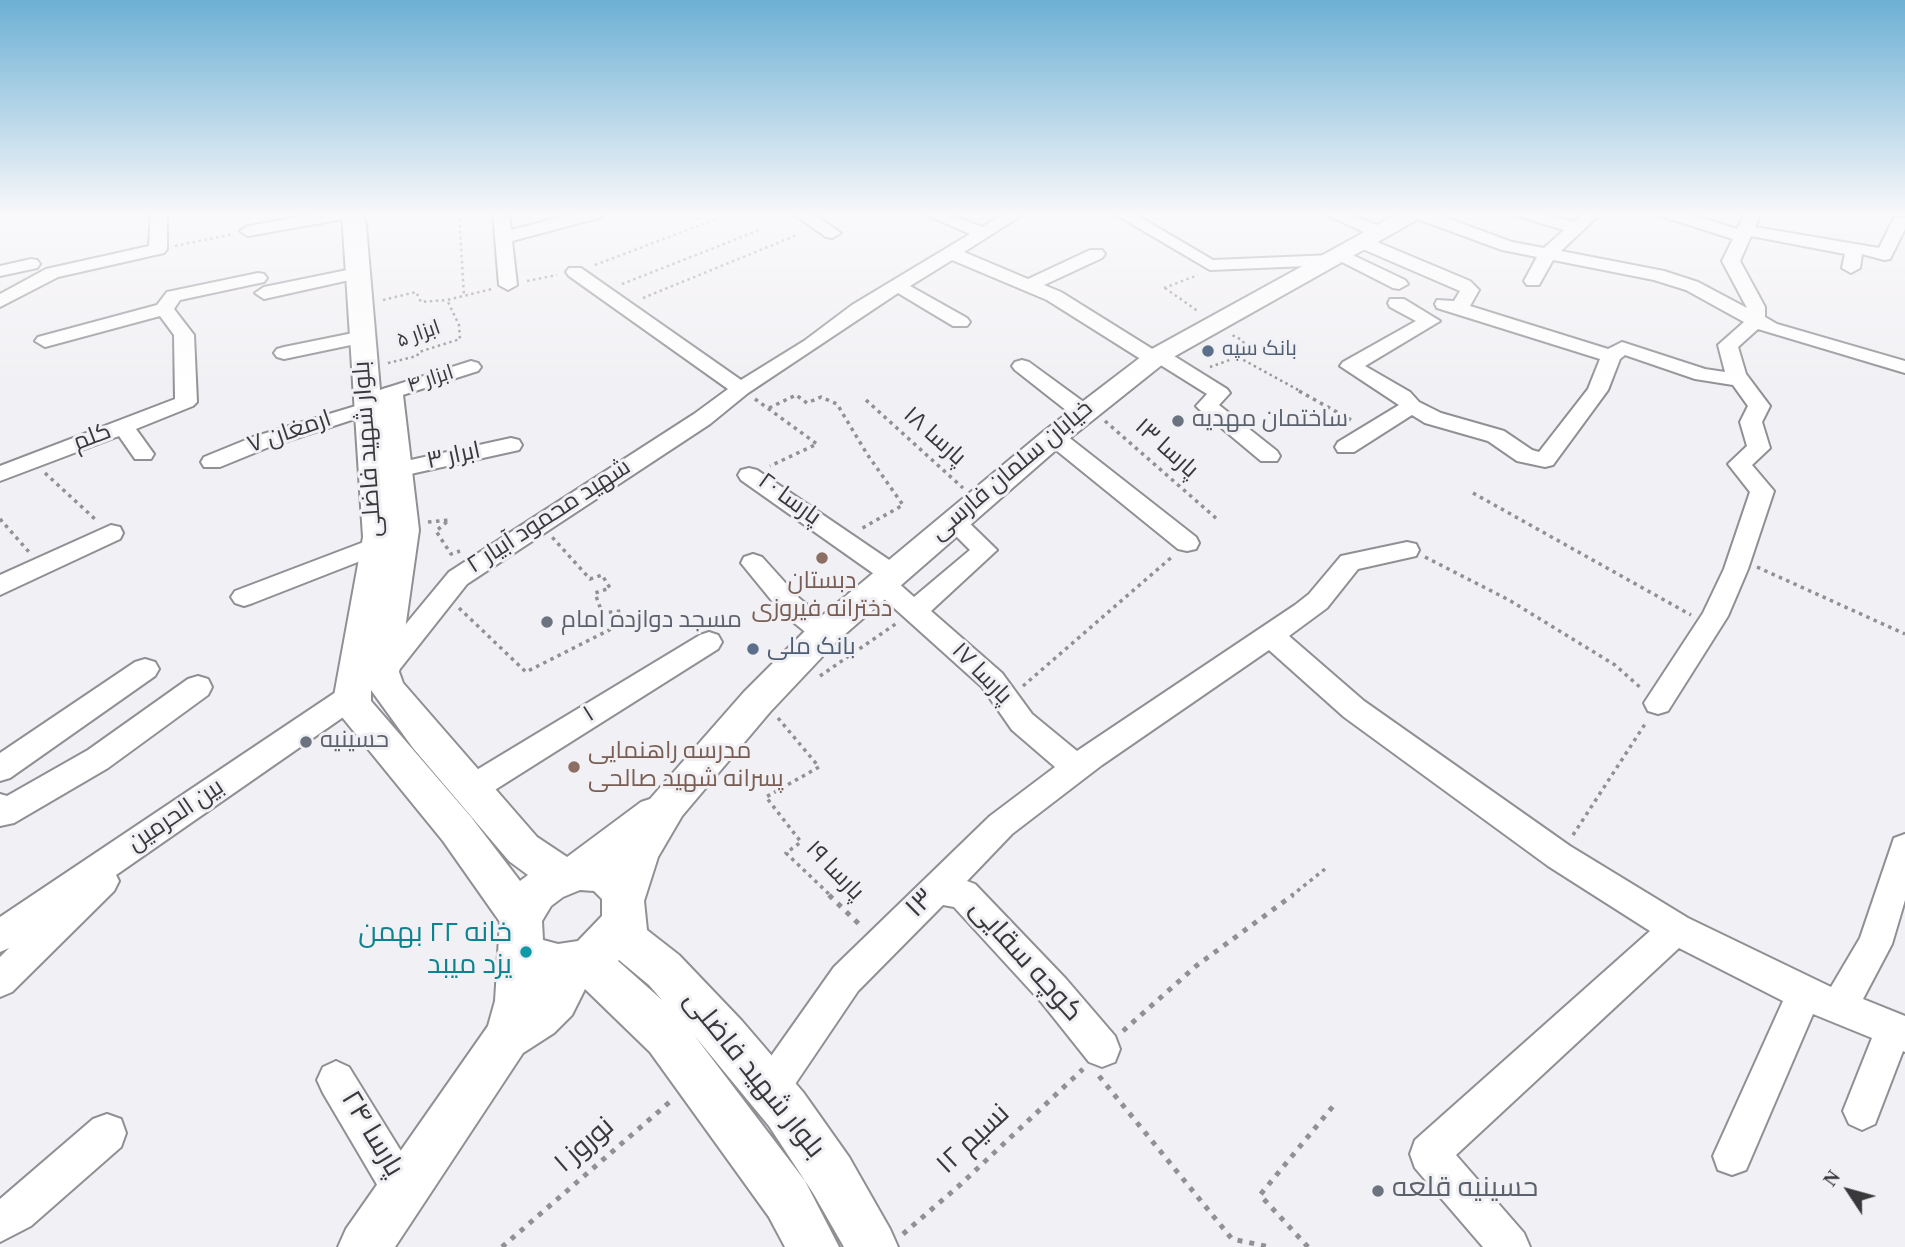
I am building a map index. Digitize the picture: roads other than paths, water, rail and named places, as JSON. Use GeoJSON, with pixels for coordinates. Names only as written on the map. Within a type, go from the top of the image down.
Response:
{"type":"FeatureCollection","features":[{"type":"Feature","properties":{"kind":"main road","name":"بلوار شهید فاضلی"},"geometry":{"type":"LineString","coordinates":[[380,271],[382,388],[390,538]]}},
{"type":"Feature","properties":{"kind":"main road","name":"خیابان سلمان فارسی"},"geometry":{"type":"LineString","coordinates":[[623,908],[640,852],[668,804],[757,702],[824,633],[977,501],[1156,357],[1312,271]]}},
{"type":"Feature","properties":{"kind":"main road","name":"بلوار شهید فاضلی"},"geometry":{"type":"LineString","coordinates":[[352,696],[384,575],[397,470],[382,388],[363,337],[357,273]]}},
{"type":"Feature","properties":{"kind":"main road","name":"بلوار شهید فاضلی"},"geometry":{"type":"LineString","coordinates":[[382,672],[384,575]]}},
{"type":"Feature","properties":{"kind":"main road"},"geometry":{"type":"LineString","coordinates":[[382,672],[390,692],[523,849],[570,874]]}},
{"type":"Feature","properties":{"kind":"main road"},"geometry":{"type":"LineString","coordinates":[[352,696],[355,708],[497,881],[521,930],[528,954],[541,962],[558,965],[580,961]]}},
{"type":"Feature","properties":{"kind":"main road","name":"خیابان سلمان فارسی"},"geometry":{"type":"LineString","coordinates":[[570,874],[668,804]]}},
{"type":"Feature","properties":{"kind":"main road"},"geometry":{"type":"LineString","coordinates":[[363,1247],[507,1037],[517,1001],[521,930],[536,894],[570,874],[594,873],[608,878],[618,888],[623,908],[609,941],[580,961],[556,1000],[538,1017],[507,1037]]}},
{"type":"Feature","properties":{"kind":"main road","name":"بلوار شهید فاضلی"},"geometry":{"type":"LineString","coordinates":[[623,908],[624,929],[632,944],[664,970],[770,1089],[831,1175],[885,1243]]}},
{"type":"Feature","properties":{"kind":"main road","name":"بلوار شهید فاضلی"},"geometry":{"type":"LineString","coordinates":[[580,961],[644,1013],[666,1037],[787,1199],[813,1247]]}},
{"type":"Feature","properties":{"kind":"street"},"geometry":{"type":"LineString","coordinates":[[0,301],[60,271]]}},
{"type":"Feature","properties":{"kind":"street"},"geometry":{"type":"LineString","coordinates":[[507,271],[508,285]]}},
{"type":"Feature","properties":{"kind":"street","name":"شهید محمود آبیار ۲"},"geometry":{"type":"LineString","coordinates":[[382,672],[458,578],[922,271]]}},
{"type":"Feature","properties":{"kind":"street"},"geometry":{"type":"LineString","coordinates":[[998,271],[1031,284],[1220,393],[1207,406],[1269,456]]}},
{"type":"Feature","properties":{"kind":"street"},"geometry":{"type":"LineString","coordinates":[[1031,284],[1059,271]]}},
{"type":"Feature","properties":{"kind":"street"},"geometry":{"type":"LineString","coordinates":[[1377,271],[1398,294],[1430,321],[1350,366],[1403,396],[1412,406],[1433,418],[1496,436],[1525,456],[1545,460],[1598,390],[1611,356],[1622,348],[1702,375],[1740,380]]}},
{"type":"Feature","properties":{"kind":"street"},"geometry":{"type":"LineString","coordinates":[[1423,271],[1464,285],[1470,290],[1451,307]]}},
{"type":"Feature","properties":{"kind":"street"},"geometry":{"type":"LineString","coordinates":[[1533,281],[1538,271]]}},
{"type":"Feature","properties":{"kind":"street"},"geometry":{"type":"LineString","coordinates":[[1642,271],[1692,286],[1762,324],[1905,367]]}},
{"type":"Feature","properties":{"kind":"street"},"geometry":{"type":"LineString","coordinates":[[1737,271],[1762,324]]}},
{"type":"Feature","properties":{"kind":"street"},"geometry":{"type":"LineString","coordinates":[[575,272],[741,389]]}},
{"type":"Feature","properties":{"kind":"street"},"geometry":{"type":"LineString","coordinates":[[45,341],[164,309],[174,296],[357,273]]}},
{"type":"Feature","properties":{"kind":"street"},"geometry":{"type":"LineString","coordinates":[[898,286],[960,322]]}},
{"type":"Feature","properties":{"kind":"street"},"geometry":{"type":"LineString","coordinates":[[1451,307],[1611,356]]}},
{"type":"Feature","properties":{"kind":"street","name":"کلم"},"geometry":{"type":"LineString","coordinates":[[0,474],[186,402],[182,353],[184,335],[164,309]]}},
{"type":"Feature","properties":{"kind":"street"},"geometry":{"type":"LineString","coordinates":[[1658,703],[1709,625],[1739,559],[1762,491],[1739,464],[1759,448],[1751,422],[1759,405],[1736,375],[1728,345],[1748,329],[1762,324]]}},
{"type":"Feature","properties":{"kind":"street"},"geometry":{"type":"LineString","coordinates":[[284,353],[363,337]]}},
{"type":"Feature","properties":{"kind":"street"},"geometry":{"type":"LineString","coordinates":[[1023,366],[1087,410]]}},
{"type":"Feature","properties":{"kind":"street","name":"ابزار ۴"},"geometry":{"type":"LineString","coordinates":[[382,388],[471,367]]}},
{"type":"Feature","properties":{"kind":"street","name":"ارمغان ۷"},"geometry":{"type":"LineString","coordinates":[[212,462],[382,388]]}},
{"type":"Feature","properties":{"kind":"street"},"geometry":{"type":"LineString","coordinates":[[1346,447],[1412,406]]}},
{"type":"Feature","properties":{"kind":"street"},"geometry":{"type":"LineString","coordinates":[[124,427],[143,454]]}},
{"type":"Feature","properties":{"kind":"street"},"geometry":{"type":"LineString","coordinates":[[1055,437],[1187,543]]}},
{"type":"Feature","properties":{"kind":"street","name":"ابرار ۳"},"geometry":{"type":"LineString","coordinates":[[397,470],[511,445]]}},
{"type":"Feature","properties":{"kind":"street","name":"پارسا ۲۰"},"geometry":{"type":"LineString","coordinates":[[749,475],[843,541],[887,579]]}},
{"type":"Feature","properties":{"kind":"street"},"geometry":{"type":"LineString","coordinates":[[913,612],[985,550],[953,521]]}},
{"type":"Feature","properties":{"kind":"street"},"geometry":{"type":"LineString","coordinates":[[0,586],[111,533]]}},
{"type":"Feature","properties":{"kind":"street"},"geometry":{"type":"LineString","coordinates":[[244,597],[390,538]]}},
{"type":"Feature","properties":{"kind":"street","name":"۱۳"},"geometry":{"type":"LineString","coordinates":[[770,1089],[846,979],[1001,825],[1089,758],[1271,636],[1318,601],[1350,562],[1407,550]]}},
{"type":"Feature","properties":{"kind":"street"},"geometry":{"type":"LineString","coordinates":[[753,563],[790,606],[824,633]]}},
{"type":"Feature","properties":{"kind":"street","name":"پارسا ۱۷"},"geometry":{"type":"LineString","coordinates":[[887,579],[913,612],[992,680],[1023,722],[1089,758]]}},
{"type":"Feature","properties":{"kind":"street"},"geometry":{"type":"LineString","coordinates":[[1271,636],[1354,709],[1559,856],[1676,929],[1804,993],[1899,1031],[1862,1111]]}},
{"type":"Feature","properties":{"kind":"street","name":"۱"},"geometry":{"type":"LineString","coordinates":[[471,789],[709,642]]}},
{"type":"Feature","properties":{"kind":"street"},"geometry":{"type":"LineString","coordinates":[[0,769],[145,669]]}},
{"type":"Feature","properties":{"kind":"street"},"geometry":{"type":"LineString","coordinates":[[1,812],[98,759],[198,687]]}},
{"type":"Feature","properties":{"kind":"street","name":"بین الحرمین"},"geometry":{"type":"LineString","coordinates":[[2,931],[140,842],[352,696]]}},
{"type":"Feature","properties":{"kind":"street"},"geometry":{"type":"LineString","coordinates":[[0,980],[140,842]]}},
{"type":"Feature","properties":{"kind":"street"},"geometry":{"type":"LineString","coordinates":[[1839,1007],[1875,944],[1905,848]]}},
{"type":"Feature","properties":{"kind":"street","name":"کوچه سقایی"},"geometry":{"type":"LineString","coordinates":[[938,889],[963,894],[1054,991],[1095,1056]]}},
{"type":"Feature","properties":{"kind":"street"},"geometry":{"type":"LineString","coordinates":[[1510,1247],[1429,1154],[1676,929]]}},
{"type":"Feature","properties":{"kind":"street"},"geometry":{"type":"LineString","coordinates":[[1732,1156],[1804,993]]}},
{"type":"Feature","properties":{"kind":"street","name":"پارسا ۲۴"},"geometry":{"type":"LineString","coordinates":[[336,1080],[403,1191]]}},
{"type":"Feature","properties":{"kind":"street"},"geometry":{"type":"LineString","coordinates":[[0,1222],[17,1212],[107,1133]]}},
{"type":"Feature","properties":{"kind":"place","name":"بانک سپه"},"geometry":{"type":"Point","coordinates":[1208,351]}},
{"type":"Feature","properties":{"kind":"place","name":"ساختمان مهدیه"},"geometry":{"type":"Point","coordinates":[1178,421]}},
{"type":"Feature","properties":{"kind":"place","name":"دبستان دخترانه فیروزی"},"geometry":{"type":"Point","coordinates":[822,558]}},
{"type":"Feature","properties":{"kind":"place","name":"مسجد دوازده امام"},"geometry":{"type":"Point","coordinates":[547,622]}},
{"type":"Feature","properties":{"kind":"place","name":"بانک ملی"},"geometry":{"type":"Point","coordinates":[753,649]}},
{"type":"Feature","properties":{"kind":"place","name":"حسینیه"},"geometry":{"type":"Point","coordinates":[306,742]}},
{"type":"Feature","properties":{"kind":"place","name":"مدرسه راهنمایی پسرانه شهید صالحی"},"geometry":{"type":"Point","coordinates":[574,767]}},
{"type":"Feature","properties":{"kind":"place","name":"خانه ۲۲ بهمن یزد میبد"},"geometry":{"type":"Point","coordinates":[526,952]}},
{"type":"Feature","properties":{"kind":"place","name":"حسینیه قلعه"},"geometry":{"type":"Point","coordinates":[1378,1191]}}]}
